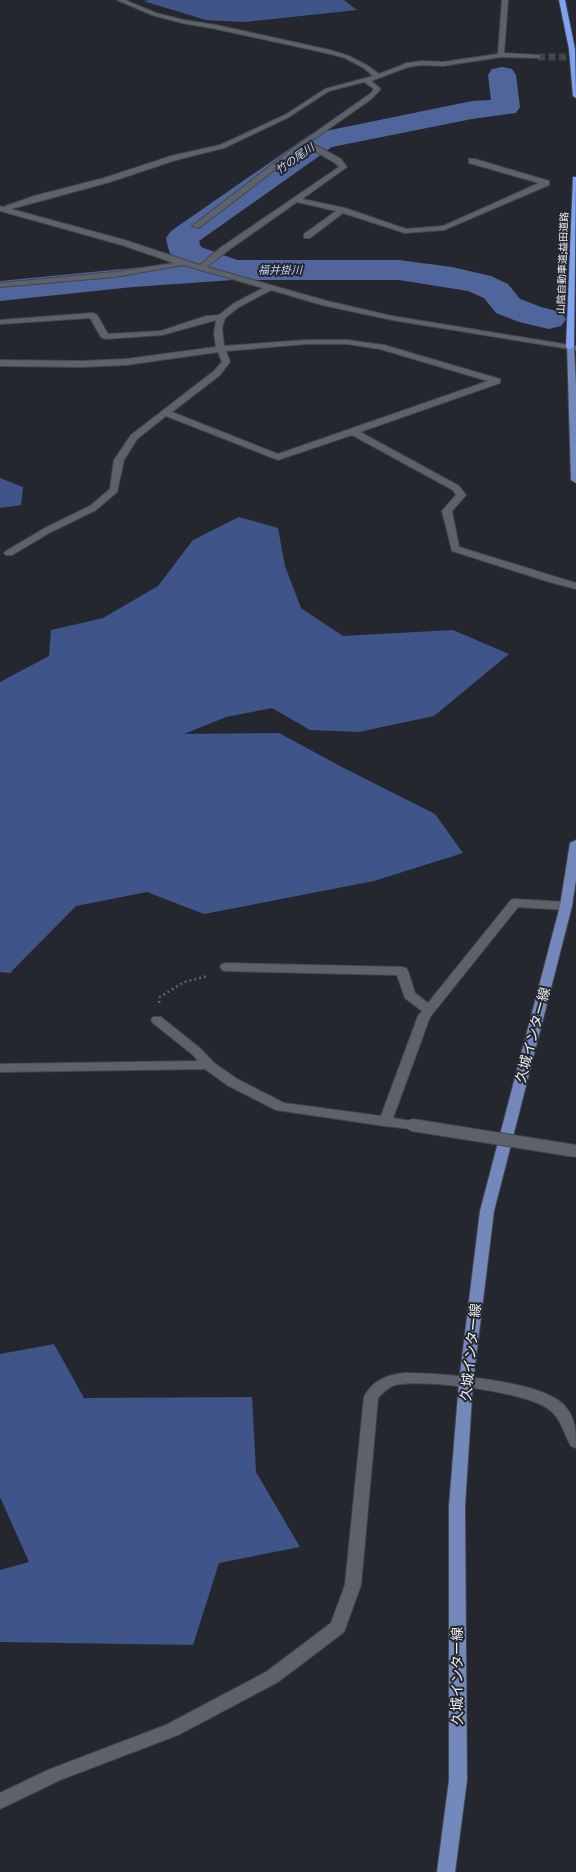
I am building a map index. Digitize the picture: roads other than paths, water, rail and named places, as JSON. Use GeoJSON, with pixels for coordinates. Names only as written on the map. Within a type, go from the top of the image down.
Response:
{"type":"FeatureCollection","features":[{"type":"Feature","properties":{"kind":"highway"},"geometry":{"type":"LineString","coordinates":[[562,0],[572,49],[576,96]]}},
{"type":"Feature","properties":{"kind":"highway","name":"山陰自動車道;益田道路"},"geometry":{"type":"LineString","coordinates":[[573,347],[576,179]]}},
{"type":"Feature","properties":{"kind":"main road"},"geometry":{"type":"LineString","coordinates":[[573,347],[576,480]]}},
{"type":"Feature","properties":{"kind":"main road","name":"久城インター線"},"geometry":{"type":"LineString","coordinates":[[446,1872],[458,1780],[457,1506],[466,1382],[487,1211],[566,906],[576,843]]}},
{"type":"Feature","properties":{"kind":"street"},"geometry":{"type":"LineString","coordinates":[[120,0],[154,14],[184,22],[222,28],[328,51],[347,57],[366,67],[378,78]]}},
{"type":"Feature","properties":{"kind":"street"},"geometry":{"type":"LineString","coordinates":[[501,55],[506,0]]}},
{"type":"Feature","properties":{"kind":"street"},"geometry":{"type":"LineString","coordinates":[[2,209],[37,198],[107,180],[174,158],[222,147],[287,116],[327,90],[346,84],[378,78],[407,65],[422,63],[443,64],[501,55],[538,57]]}},
{"type":"Feature","properties":{"kind":"street"},"geometry":{"type":"LineString","coordinates":[[196,226],[258,177],[372,95],[378,89],[367,81]]}},
{"type":"Feature","properties":{"kind":"street"},"geometry":{"type":"LineString","coordinates":[[202,268],[223,250],[343,167],[338,161],[306,143]]}},
{"type":"Feature","properties":{"kind":"street"},"geometry":{"type":"LineString","coordinates":[[296,200],[342,210],[405,231],[444,228],[546,183],[472,161]]}},
{"type":"Feature","properties":{"kind":"street"},"geometry":{"type":"LineString","coordinates":[[2,209],[125,243],[183,263],[325,303],[392,318],[573,347]]}},
{"type":"Feature","properties":{"kind":"street"},"geometry":{"type":"LineString","coordinates":[[308,236],[342,210]]}},
{"type":"Feature","properties":{"kind":"street"},"geometry":{"type":"LineString","coordinates":[[0,285],[155,269],[183,263]]}},
{"type":"Feature","properties":{"kind":"street"},"geometry":{"type":"LineString","coordinates":[[0,322],[93,315],[105,337],[162,333],[209,318],[221,317],[236,306],[269,288]]}},
{"type":"Feature","properties":{"kind":"street"},"geometry":{"type":"LineString","coordinates":[[9,553],[48,530],[93,508],[114,490],[119,460],[134,437],[217,373],[226,362],[220,348],[217,330],[221,317]]}},
{"type":"Feature","properties":{"kind":"street"},"geometry":{"type":"LineString","coordinates":[[0,363],[81,364],[126,362],[185,355],[220,348],[306,342],[347,342],[381,347],[497,381],[278,457],[166,413]]}},
{"type":"Feature","properties":{"kind":"street"},"geometry":{"type":"LineString","coordinates":[[353,432],[456,488],[461,495],[447,511],[455,549],[549,579],[576,586]]}},
{"type":"Feature","properties":{"kind":"street"},"geometry":{"type":"LineString","coordinates":[[385,1122],[424,1016],[515,903],[566,906]]}},
{"type":"Feature","properties":{"kind":"street"},"geometry":{"type":"LineString","coordinates":[[226,967],[402,971],[409,995],[429,1010]]}},
{"type":"Feature","properties":{"kind":"street"},"geometry":{"type":"LineString","coordinates":[[157,1020],[197,1052],[208,1065],[232,1082],[281,1107],[412,1125],[576,1151]]}},
{"type":"Feature","properties":{"kind":"street"},"geometry":{"type":"LineString","coordinates":[[0,1068],[208,1065]]}},
{"type":"Feature","properties":{"kind":"street"},"geometry":{"type":"LineString","coordinates":[[0,1801],[54,1775],[172,1730],[272,1677],[338,1627],[353,1585],[371,1396],[379,1386],[393,1379],[431,1379],[466,1382],[534,1395],[549,1401],[566,1416],[576,1442]]}},
{"type":"Feature","properties":{"kind":"waterway","name":"竹の尾川"},"geometry":{"type":"LineString","coordinates":[[233,270],[186,253],[182,238],[322,140],[472,110],[506,107],[502,75]]}},
{"type":"Feature","properties":{"kind":"waterway","name":"福井掛川"},"geometry":{"type":"LineString","coordinates":[[0,291],[133,277],[233,270]]}},
{"type":"Feature","properties":{"kind":"waterway","name":"福井掛川"},"geometry":{"type":"LineString","coordinates":[[233,270],[399,270],[452,277],[479,283],[496,291],[508,306],[531,315],[549,319]]}},
{"type":"Feature","properties":{"kind":"tunnel"},"geometry":{"type":"LineString","coordinates":[[538,57],[576,57]]}}]}
